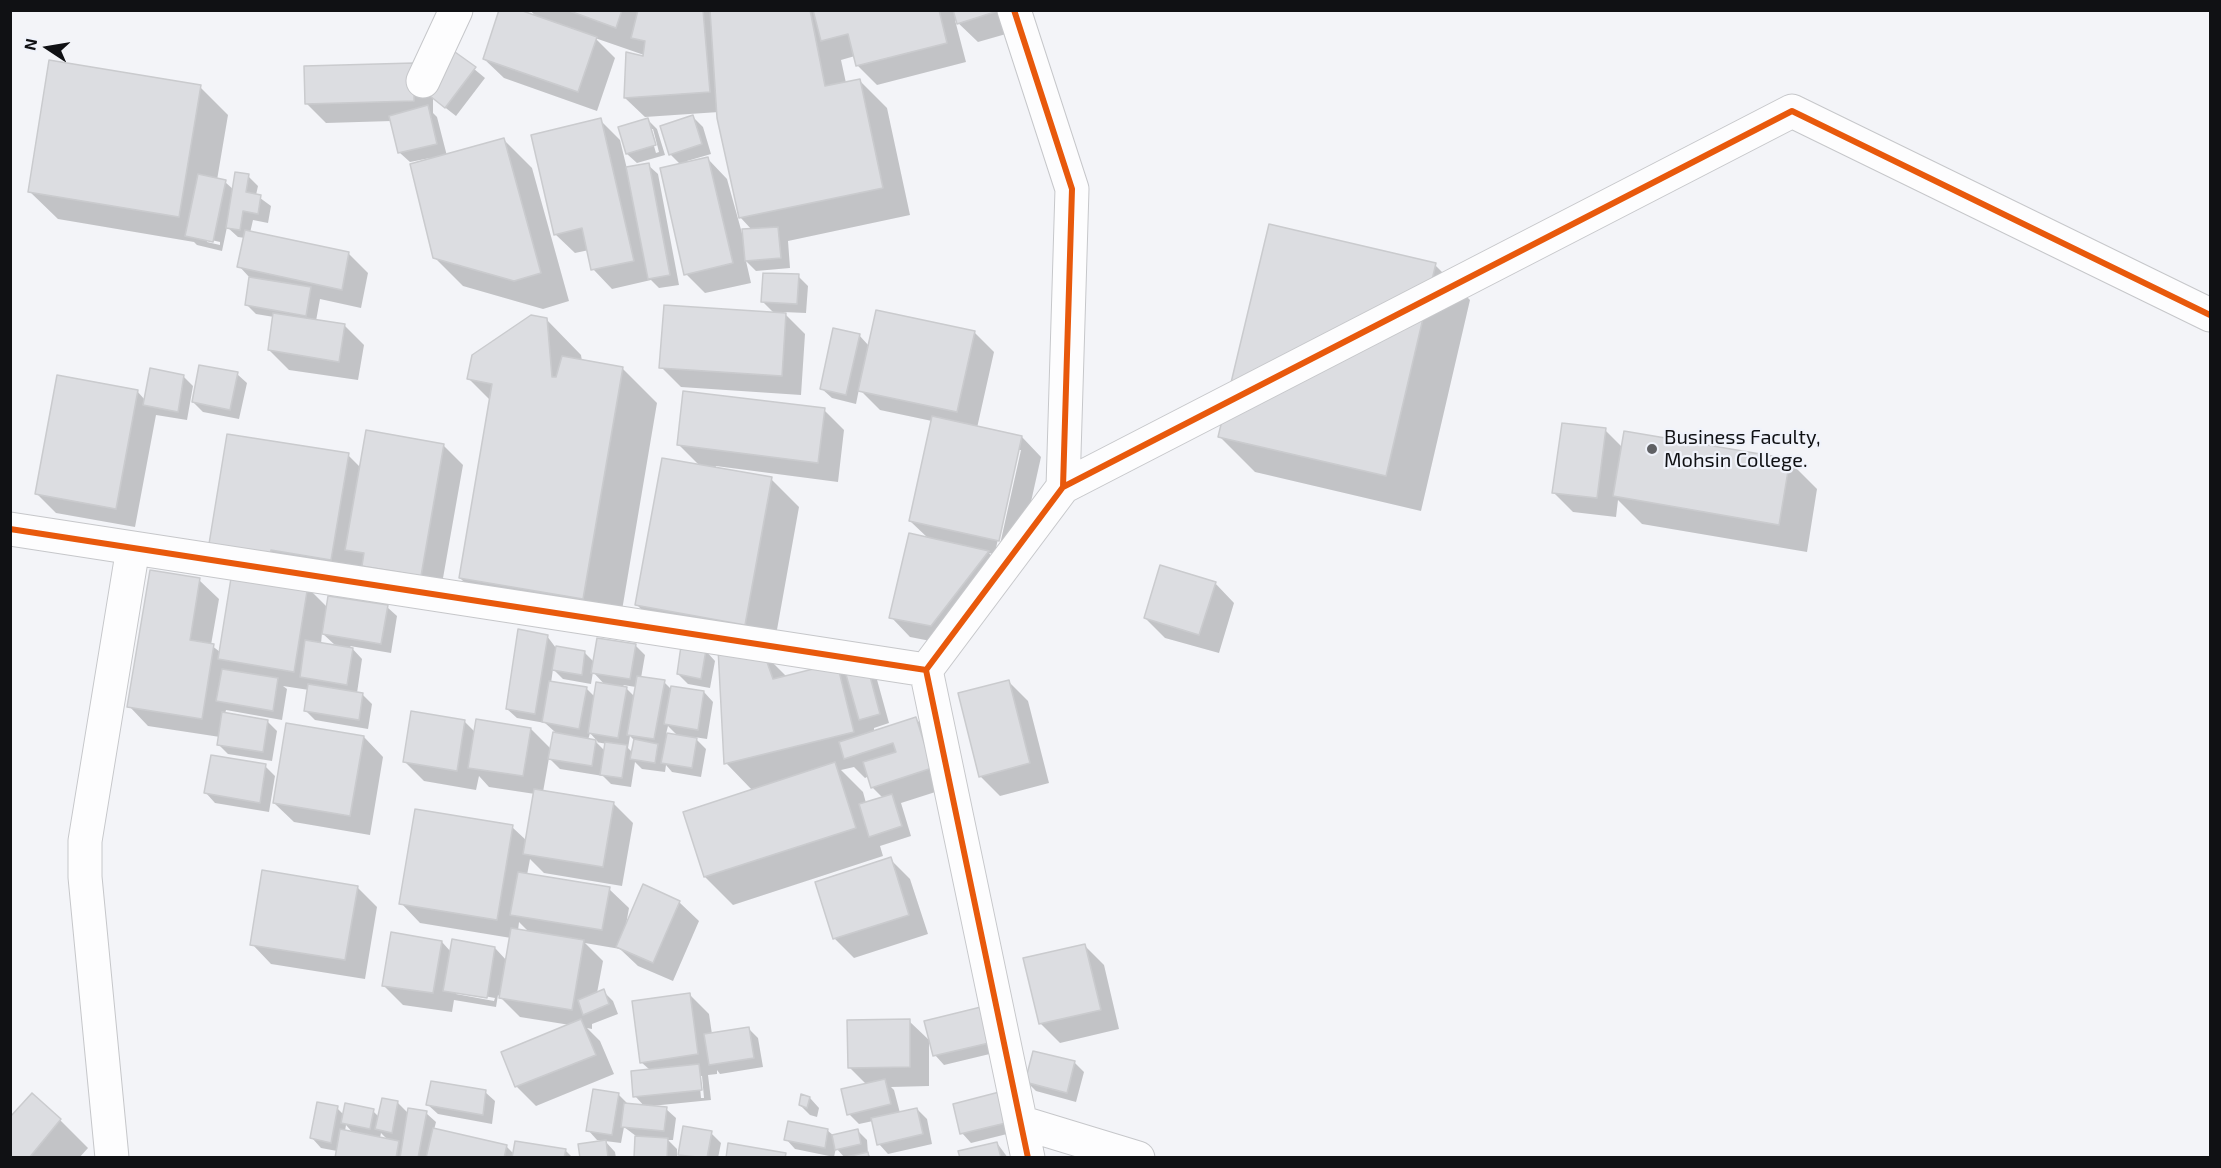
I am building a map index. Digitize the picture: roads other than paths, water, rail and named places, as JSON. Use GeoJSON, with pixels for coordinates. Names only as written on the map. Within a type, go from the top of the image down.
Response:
{"type":"FeatureCollection","features":[{"type":"Feature","properties":{"kind":"street"},"geometry":{"type":"LineString","coordinates":[[423,81],[456,10]]}},
{"type":"Feature","properties":{"kind":"street"},"geometry":{"type":"LineString","coordinates":[[1014,10],[1071,189],[1063,487]]}},
{"type":"Feature","properties":{"kind":"street"},"geometry":{"type":"LineString","coordinates":[[1028,1158],[1023,1122],[926,670],[1063,487],[1792,111],[2211,315]]}},
{"type":"Feature","properties":{"kind":"street"},"geometry":{"type":"LineString","coordinates":[[10,529],[926,670]]}},
{"type":"Feature","properties":{"kind":"street"},"geometry":{"type":"LineString","coordinates":[[112,1158],[85,877],[85,841],[133,548]]}},
{"type":"Feature","properties":{"kind":"street"},"geometry":{"type":"LineString","coordinates":[[1023,1122],[1138,1158]]}},
{"type":"Feature","properties":{"kind":"place","name":"Business Faculty, Mohsin College."},"geometry":{"type":"Point","coordinates":[1652,449]}}]}
